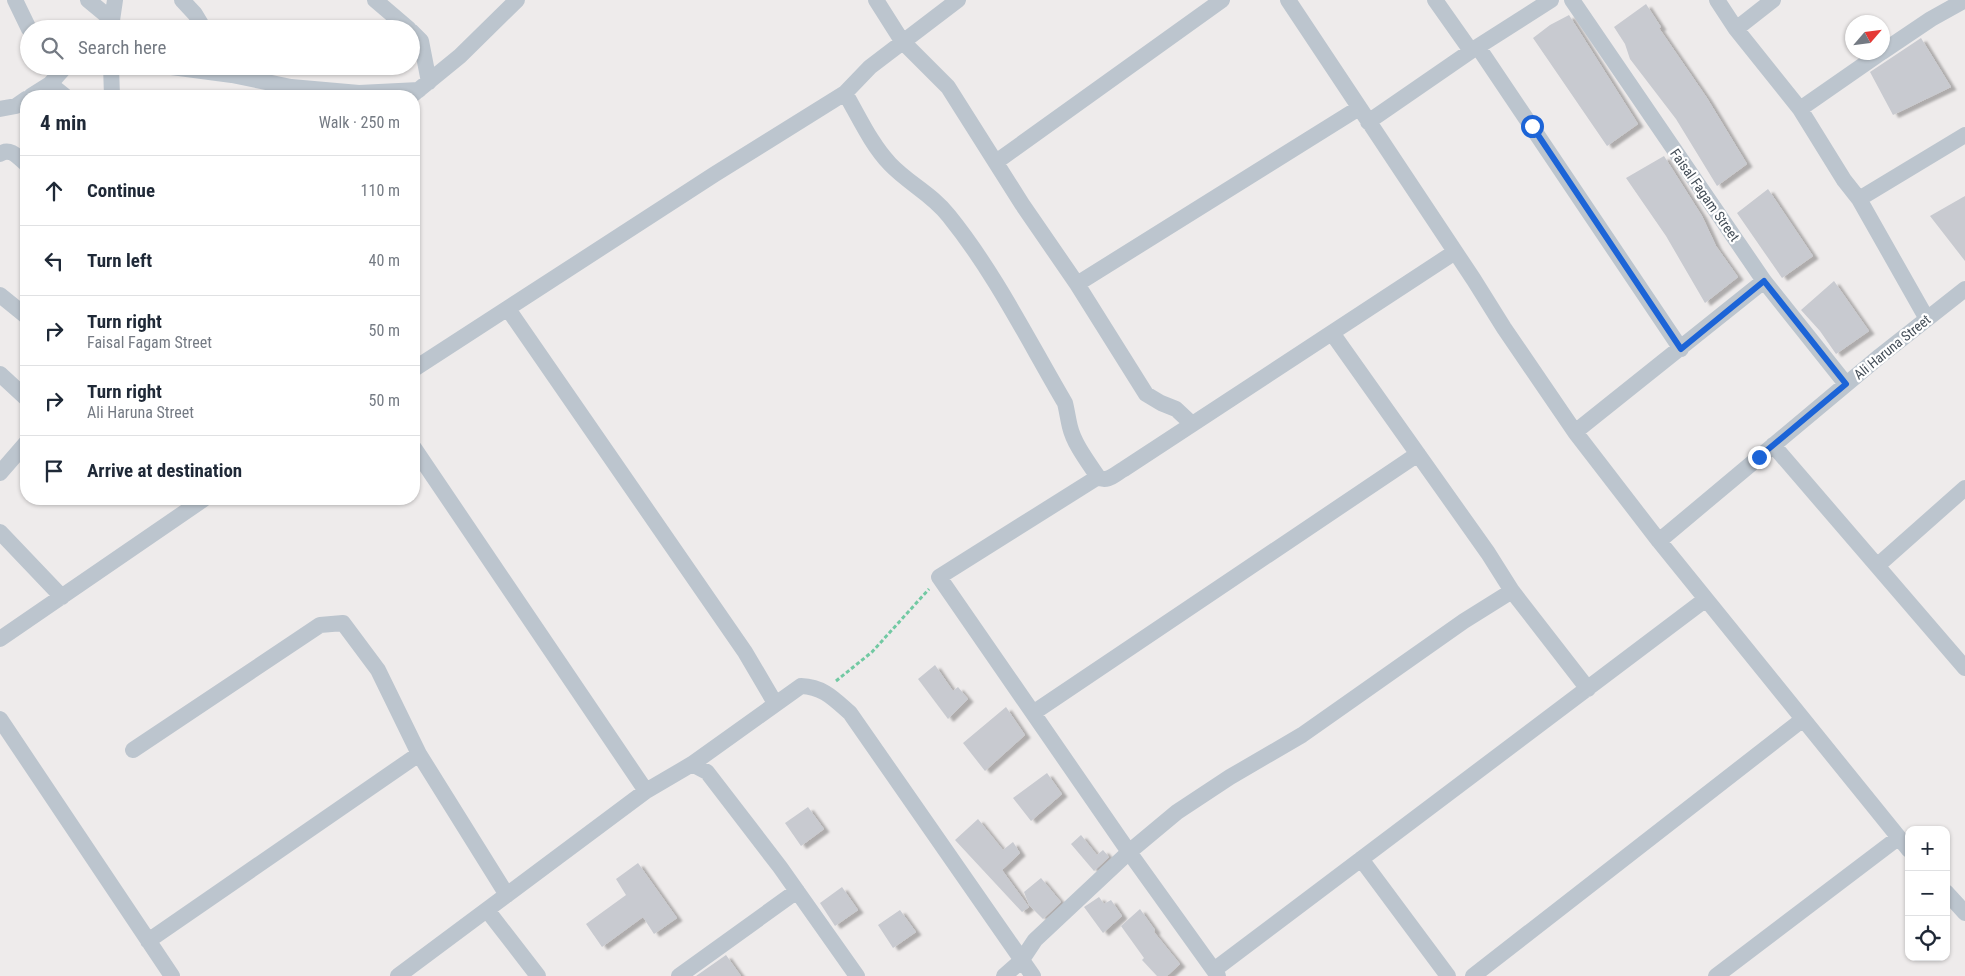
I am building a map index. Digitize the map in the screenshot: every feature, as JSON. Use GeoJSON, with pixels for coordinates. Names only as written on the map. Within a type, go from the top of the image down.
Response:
{"type":"FeatureCollection","features":[{"type":"Feature","properties":{"kind":"street"},"geometry":{"type":"LineString","coordinates":[[15,0],[25,20]]}},
{"type":"Feature","properties":{"kind":"street"},"geometry":{"type":"LineString","coordinates":[[88,0],[107,20]]}},
{"type":"Feature","properties":{"kind":"street"},"geometry":{"type":"LineString","coordinates":[[112,20],[115,0]]}},
{"type":"Feature","properties":{"kind":"street"},"geometry":{"type":"LineString","coordinates":[[182,0],[199,20]]}},
{"type":"Feature","properties":{"kind":"street"},"geometry":{"type":"LineString","coordinates":[[375,0],[398,20]]}},
{"type":"Feature","properties":{"kind":"street"},"geometry":{"type":"LineString","coordinates":[[404,90],[419,89],[460,56],[516,0]]}},
{"type":"Feature","properties":{"kind":"street"},"geometry":{"type":"LineString","coordinates":[[876,0],[902,41],[948,87],[1077,284],[1146,394],[1176,409],[1192,424]]}},
{"type":"Feature","properties":{"kind":"street"},"geometry":{"type":"LineString","coordinates":[[420,365],[715,174],[845,93],[870,67],[958,0]]}},
{"type":"Feature","properties":{"kind":"street"},"geometry":{"type":"LineString","coordinates":[[996,162],[1222,0]]}},
{"type":"Feature","properties":{"kind":"street"},"geometry":{"type":"LineString","coordinates":[[1288,0],[1504,328],[1576,432],[1659,541],[1905,846]]}},
{"type":"Feature","properties":{"kind":"street"},"geometry":{"type":"LineString","coordinates":[[1434,0],[1475,49],[1681,349]]}},
{"type":"Feature","properties":{"kind":"street"},"geometry":{"type":"LineString","coordinates":[[1077,284],[1475,49],[1551,0]]}},
{"type":"Feature","properties":{"kind":"street","name":"Faisal Fagam Street"},"geometry":{"type":"LineString","coordinates":[[1572,0],[1764,281],[1846,384]]}},
{"type":"Feature","properties":{"kind":"street"},"geometry":{"type":"LineString","coordinates":[[1717,0],[1736,29],[1800,109],[1844,180],[1859,199],[1927,319]]}},
{"type":"Feature","properties":{"kind":"street"},"geometry":{"type":"LineString","coordinates":[[1736,29],[1773,0]]}},
{"type":"Feature","properties":{"kind":"street"},"geometry":{"type":"LineString","coordinates":[[1890,47],[1931,19],[1965,0]]}},
{"type":"Feature","properties":{"kind":"street"},"geometry":{"type":"LineString","coordinates":[[420,40],[420,65]]}},
{"type":"Feature","properties":{"kind":"street"},"geometry":{"type":"LineString","coordinates":[[1800,109],[1870,60]]}},
{"type":"Feature","properties":{"kind":"street"},"geometry":{"type":"LineString","coordinates":[[37,90],[53,75]]}},
{"type":"Feature","properties":{"kind":"street"},"geometry":{"type":"LineString","coordinates":[[56,75],[62,90]]}},
{"type":"Feature","properties":{"kind":"street"},"geometry":{"type":"LineString","coordinates":[[111,75],[112,90]]}},
{"type":"Feature","properties":{"kind":"street"},"geometry":{"type":"LineString","coordinates":[[245,75],[291,87],[326,90]]}},
{"type":"Feature","properties":{"kind":"street"},"geometry":{"type":"LineString","coordinates":[[419,89],[420,75]]}},
{"type":"Feature","properties":{"kind":"street"},"geometry":{"type":"LineString","coordinates":[[845,93],[888,162],[905,179],[933,198],[974,248],[1065,403],[1075,439],[1098,477],[1106,480],[1455,252]]}},
{"type":"Feature","properties":{"kind":"street"},"geometry":{"type":"LineString","coordinates":[[0,109],[16,106],[20,103]]}},
{"type":"Feature","properties":{"kind":"street"},"geometry":{"type":"LineString","coordinates":[[1859,199],[1965,135]]}},
{"type":"Feature","properties":{"kind":"street"},"geometry":{"type":"LineString","coordinates":[[0,154],[9,151],[20,159]]}},
{"type":"Feature","properties":{"kind":"street"},"geometry":{"type":"LineString","coordinates":[[1576,432],[1764,281]]}},
{"type":"Feature","properties":{"kind":"street","name":"Ali Haruna Street"},"geometry":{"type":"LineString","coordinates":[[1659,541],[1846,384],[1965,289]]}},
{"type":"Feature","properties":{"kind":"street"},"geometry":{"type":"LineString","coordinates":[[0,295],[20,311]]}},
{"type":"Feature","properties":{"kind":"street"},"geometry":{"type":"LineString","coordinates":[[508,309],[744,652],[775,703]]}},
{"type":"Feature","properties":{"kind":"street"},"geometry":{"type":"LineString","coordinates":[[1332,333],[1488,553],[1512,591],[1588,689]]}},
{"type":"Feature","properties":{"kind":"street"},"geometry":{"type":"LineString","coordinates":[[0,374],[20,392]]}},
{"type":"Feature","properties":{"kind":"street"},"geometry":{"type":"LineString","coordinates":[[1773,446],[1965,668]]}},
{"type":"Feature","properties":{"kind":"street"},"geometry":{"type":"LineString","coordinates":[[2,467],[20,449]]}},
{"type":"Feature","properties":{"kind":"street"},"geometry":{"type":"LineString","coordinates":[[1033,713],[1418,454]]}},
{"type":"Feature","properties":{"kind":"street"},"geometry":{"type":"LineString","coordinates":[[420,457],[646,791]]}},
{"type":"Feature","properties":{"kind":"street"},"geometry":{"type":"LineString","coordinates":[[1098,477],[939,578],[1129,852],[1216,973],[1361,859],[1706,599]]}},
{"type":"Feature","properties":{"kind":"street"},"geometry":{"type":"LineString","coordinates":[[1877,566],[1965,488]]}},
{"type":"Feature","properties":{"kind":"street"},"geometry":{"type":"LineString","coordinates":[[0,639],[195,505]]}},
{"type":"Feature","properties":{"kind":"street"},"geometry":{"type":"LineString","coordinates":[[0,532],[62,597]]}},
{"type":"Feature","properties":{"kind":"street"},"geometry":{"type":"LineString","coordinates":[[1004,976],[1021,961],[1035,940],[1129,852],[1177,812],[1230,777],[1302,735],[1456,627],[1512,591]]}},
{"type":"Feature","properties":{"kind":"street"},"geometry":{"type":"LineString","coordinates":[[134,750],[320,625],[343,622],[378,670],[419,754],[507,895]]}},
{"type":"Feature","properties":{"kind":"street"},"geometry":{"type":"LineString","coordinates":[[398,976],[646,791],[692,764],[801,686],[813,686],[824,691],[850,714],[1032,976]]}},
{"type":"Feature","properties":{"kind":"street"},"geometry":{"type":"LineString","coordinates":[[0,719],[172,976]]}},
{"type":"Feature","properties":{"kind":"street"},"geometry":{"type":"LineString","coordinates":[[1473,976],[1802,720]]}},
{"type":"Feature","properties":{"kind":"street"},"geometry":{"type":"LineString","coordinates":[[148,941],[419,754]]}},
{"type":"Feature","properties":{"kind":"street"},"geometry":{"type":"LineString","coordinates":[[692,764],[707,772],[797,891],[857,976]]}},
{"type":"Feature","properties":{"kind":"street"},"geometry":{"type":"LineString","coordinates":[[1716,976],[1898,838]]}},
{"type":"Feature","properties":{"kind":"street"},"geometry":{"type":"LineString","coordinates":[[1361,859],[1448,976]]}},
{"type":"Feature","properties":{"kind":"street"},"geometry":{"type":"LineString","coordinates":[[678,976],[797,891]]}},
{"type":"Feature","properties":{"kind":"street"},"geometry":{"type":"LineString","coordinates":[[487,910],[538,976]]}},
{"type":"Feature","properties":{"kind":"path"},"geometry":{"type":"LineString","coordinates":[[824,691],[872,652],[939,578]]}},
{"type":"Feature","properties":{"kind":"building"},"geometry":{"type":"Polygon","coordinates":[[[1646,4],[1661,27],[1659,28],[1707,98],[1747,164],[1717,186],[1676,119],[1630,59],[1625,44],[1614,27],[1646,4]]]}},
{"type":"Feature","properties":{"kind":"building"},"geometry":{"type":"Polygon","coordinates":[[[1569,15],[1638,124],[1607,146],[1533,38],[1550,25],[1569,15]]]}},
{"type":"Feature","properties":{"kind":"building"},"geometry":{"type":"Polygon","coordinates":[[[1921,38],[1951,87],[1893,115],[1870,72],[1921,38]]]}},
{"type":"Feature","properties":{"kind":"building"},"geometry":{"type":"Polygon","coordinates":[[[1664,156],[1702,216],[1716,246],[1738,277],[1705,303],[1666,236],[1626,178],[1664,156]]]}},
{"type":"Feature","properties":{"kind":"building"},"geometry":{"type":"Polygon","coordinates":[[[1768,189],[1813,256],[1782,278],[1737,213],[1768,189]]]}},
{"type":"Feature","properties":{"kind":"building"},"geometry":{"type":"Polygon","coordinates":[[[1965,196],[1965,261],[1930,216],[1965,196]]]}},
{"type":"Feature","properties":{"kind":"building"},"geometry":{"type":"Polygon","coordinates":[[[1834,281],[1869,331],[1836,354],[1820,331],[1801,310],[1834,281]]]}},
{"type":"Feature","properties":{"kind":"building"},"geometry":{"type":"Polygon","coordinates":[[[935,665],[953,691],[958,687],[968,699],[948,719],[918,679],[935,665]]]}},
{"type":"Feature","properties":{"kind":"building"},"geometry":{"type":"Polygon","coordinates":[[[1006,707],[1025,735],[985,771],[963,743],[1006,707]]]}},
{"type":"Feature","properties":{"kind":"building"},"geometry":{"type":"Polygon","coordinates":[[[1047,773],[1062,794],[1031,821],[1013,798],[1047,773]]]}},
{"type":"Feature","properties":{"kind":"building"},"geometry":{"type":"Polygon","coordinates":[[[808,807],[824,829],[801,846],[785,823],[808,807]]]}},
{"type":"Feature","properties":{"kind":"building"},"geometry":{"type":"Polygon","coordinates":[[[978,819],[1003,850],[1013,842],[1020,853],[1002,870],[1029,907],[1022,912],[955,840],[978,819]]]}},
{"type":"Feature","properties":{"kind":"building"},"geometry":{"type":"Polygon","coordinates":[[[1081,835],[1097,855],[1103,850],[1109,857],[1094,871],[1071,844],[1081,835]]]}},
{"type":"Feature","properties":{"kind":"building"},"geometry":{"type":"Polygon","coordinates":[[[638,863],[677,918],[654,934],[643,917],[602,947],[586,924],[626,895],[616,879],[638,863]]]}},
{"type":"Feature","properties":{"kind":"building"},"geometry":{"type":"Polygon","coordinates":[[[1041,878],[1061,902],[1043,919],[1029,905],[1024,892],[1041,878]]]}},
{"type":"Feature","properties":{"kind":"building"},"geometry":{"type":"Polygon","coordinates":[[[842,887],[858,910],[835,926],[820,903],[842,887]]]}},
{"type":"Feature","properties":{"kind":"building"},"geometry":{"type":"Polygon","coordinates":[[[1099,897],[1104,904],[1111,900],[1122,916],[1103,933],[1084,907],[1099,897]]]}},
{"type":"Feature","properties":{"kind":"building"},"geometry":{"type":"Polygon","coordinates":[[[1140,909],[1155,930],[1154,932],[1180,964],[1167,976],[1157,976],[1142,960],[1144,958],[1121,926],[1140,909]]]}},
{"type":"Feature","properties":{"kind":"building"},"geometry":{"type":"Polygon","coordinates":[[[900,910],[916,932],[893,948],[878,925],[900,910]]]}},
{"type":"Feature","properties":{"kind":"building"},"geometry":{"type":"Polygon","coordinates":[[[726,955],[741,976],[696,976],[726,955]]]}},
{"type":"Feature","properties":{"kind":"route"},"geometry":{"type":"LineString","coordinates":[[1532,126],[1681,349],[1764,281],[1846,384],[1759,457]]}}]}
